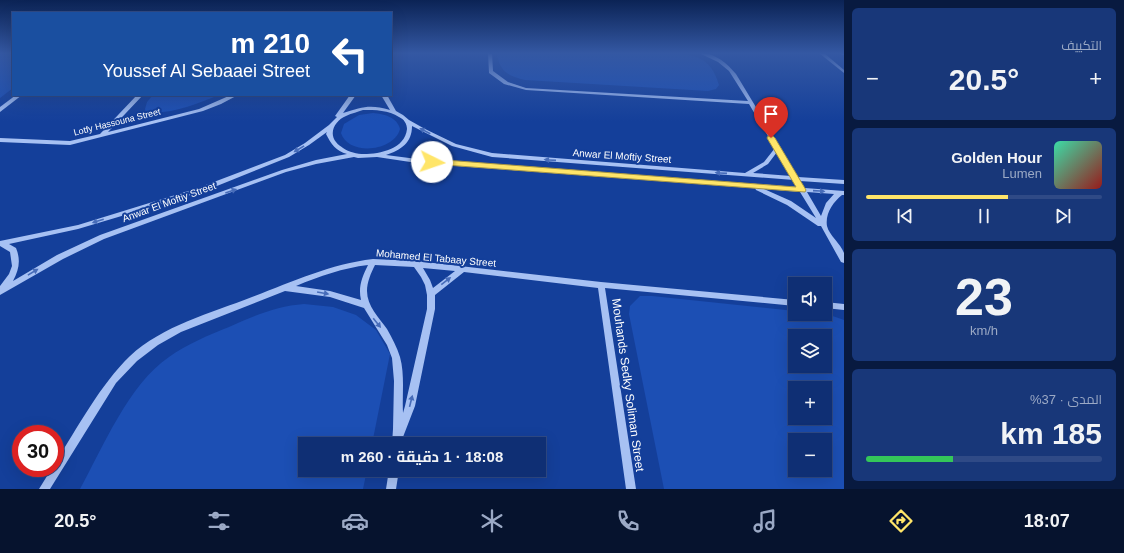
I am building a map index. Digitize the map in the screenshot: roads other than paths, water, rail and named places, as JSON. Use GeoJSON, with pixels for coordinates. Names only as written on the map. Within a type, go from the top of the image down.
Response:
{"type":"FeatureCollection","features":[{"type":"Feature","properties":{"kind":"street"},"geometry":{"type":"LineString","coordinates":[[496,76],[506,83],[526,89],[751,103]]}},
{"type":"Feature","properties":{"kind":"street"},"geometry":{"type":"LineString","coordinates":[[734,76],[844,260]]}},
{"type":"Feature","properties":{"kind":"street"},"geometry":{"type":"LineString","coordinates":[[0,110],[18,96]]}},
{"type":"Feature","properties":{"kind":"street"},"geometry":{"type":"LineString","coordinates":[[102,136],[139,96]]}},
{"type":"Feature","properties":{"kind":"street","name":"Lotfy Hassouna Street"},"geometry":{"type":"LineString","coordinates":[[0,140],[70,143],[201,110],[233,96]]}},
{"type":"Feature","properties":{"kind":"street"},"geometry":{"type":"LineString","coordinates":[[336,120],[344,114],[363,108],[384,109],[394,112],[406,120],[410,127],[409,134],[405,142],[398,148],[375,156],[353,155],[341,150],[332,143],[329,135],[331,126],[352,96]]}},
{"type":"Feature","properties":{"kind":"street"},"geometry":{"type":"LineString","coordinates":[[385,96],[394,112]]}},
{"type":"Feature","properties":{"kind":"street","name":"Anwar El Moftiy Street"},"geometry":{"type":"LineString","coordinates":[[406,120],[454,145],[492,155],[844,182]]}},
{"type":"Feature","properties":{"kind":"street","name":"Anwar El Moftiy Street"},"geometry":{"type":"LineString","coordinates":[[1,242],[78,227],[200,190],[287,156],[307,144],[331,126]]}},
{"type":"Feature","properties":{"kind":"street"},"geometry":{"type":"LineString","coordinates":[[747,174],[766,163],[778,149]]}},
{"type":"Feature","properties":{"kind":"street","name":"Anwar El Moftiy Street"},"geometry":{"type":"LineString","coordinates":[[0,292],[60,257],[102,237],[284,171],[316,162],[353,155]]}},
{"type":"Feature","properties":{"kind":"street","name":"Anwar El Moftiy Street"},"geometry":{"type":"LineString","coordinates":[[375,156],[842,193]]}},
{"type":"Feature","properties":{"kind":"street"},"geometry":{"type":"LineString","coordinates":[[753,186],[789,203],[824,226]]}},
{"type":"Feature","properties":{"kind":"street"},"geometry":{"type":"LineString","coordinates":[[824,226],[824,216],[827,207],[832,199],[842,193]]}},
{"type":"Feature","properties":{"kind":"street"},"geometry":{"type":"LineString","coordinates":[[0,292],[12,276],[17,261],[13,250],[1,242]]}},
{"type":"Feature","properties":{"kind":"street"},"geometry":{"type":"LineString","coordinates":[[372,262],[362,284],[362,293],[365,305],[389,339],[396,358],[399,382],[398,437]]}},
{"type":"Feature","properties":{"kind":"street","name":"Mohamed El Tabaay Street"},"geometry":{"type":"LineString","coordinates":[[44,489],[113,380],[134,358],[155,342],[178,329],[285,288],[322,272],[355,264],[372,262],[416,264],[601,285],[788,302]]}},
{"type":"Feature","properties":{"kind":"street"},"geometry":{"type":"LineString","coordinates":[[399,437],[410,406],[431,309],[432,294],[428,281],[416,264]]}},
{"type":"Feature","properties":{"kind":"street"},"geometry":{"type":"LineString","coordinates":[[432,294],[463,270]]}},
{"type":"Feature","properties":{"kind":"street","name":"Mouhands Sedky Soliman Street"},"geometry":{"type":"LineString","coordinates":[[601,285],[631,489]]}},
{"type":"Feature","properties":{"kind":"street"},"geometry":{"type":"LineString","coordinates":[[285,288],[330,294],[365,305]]}},
{"type":"Feature","properties":{"kind":"street"},"geometry":{"type":"LineString","coordinates":[[832,306],[844,307]]}},
{"type":"Feature","properties":{"kind":"street"},"geometry":{"type":"LineString","coordinates":[[391,489],[393,477]]}}]}
